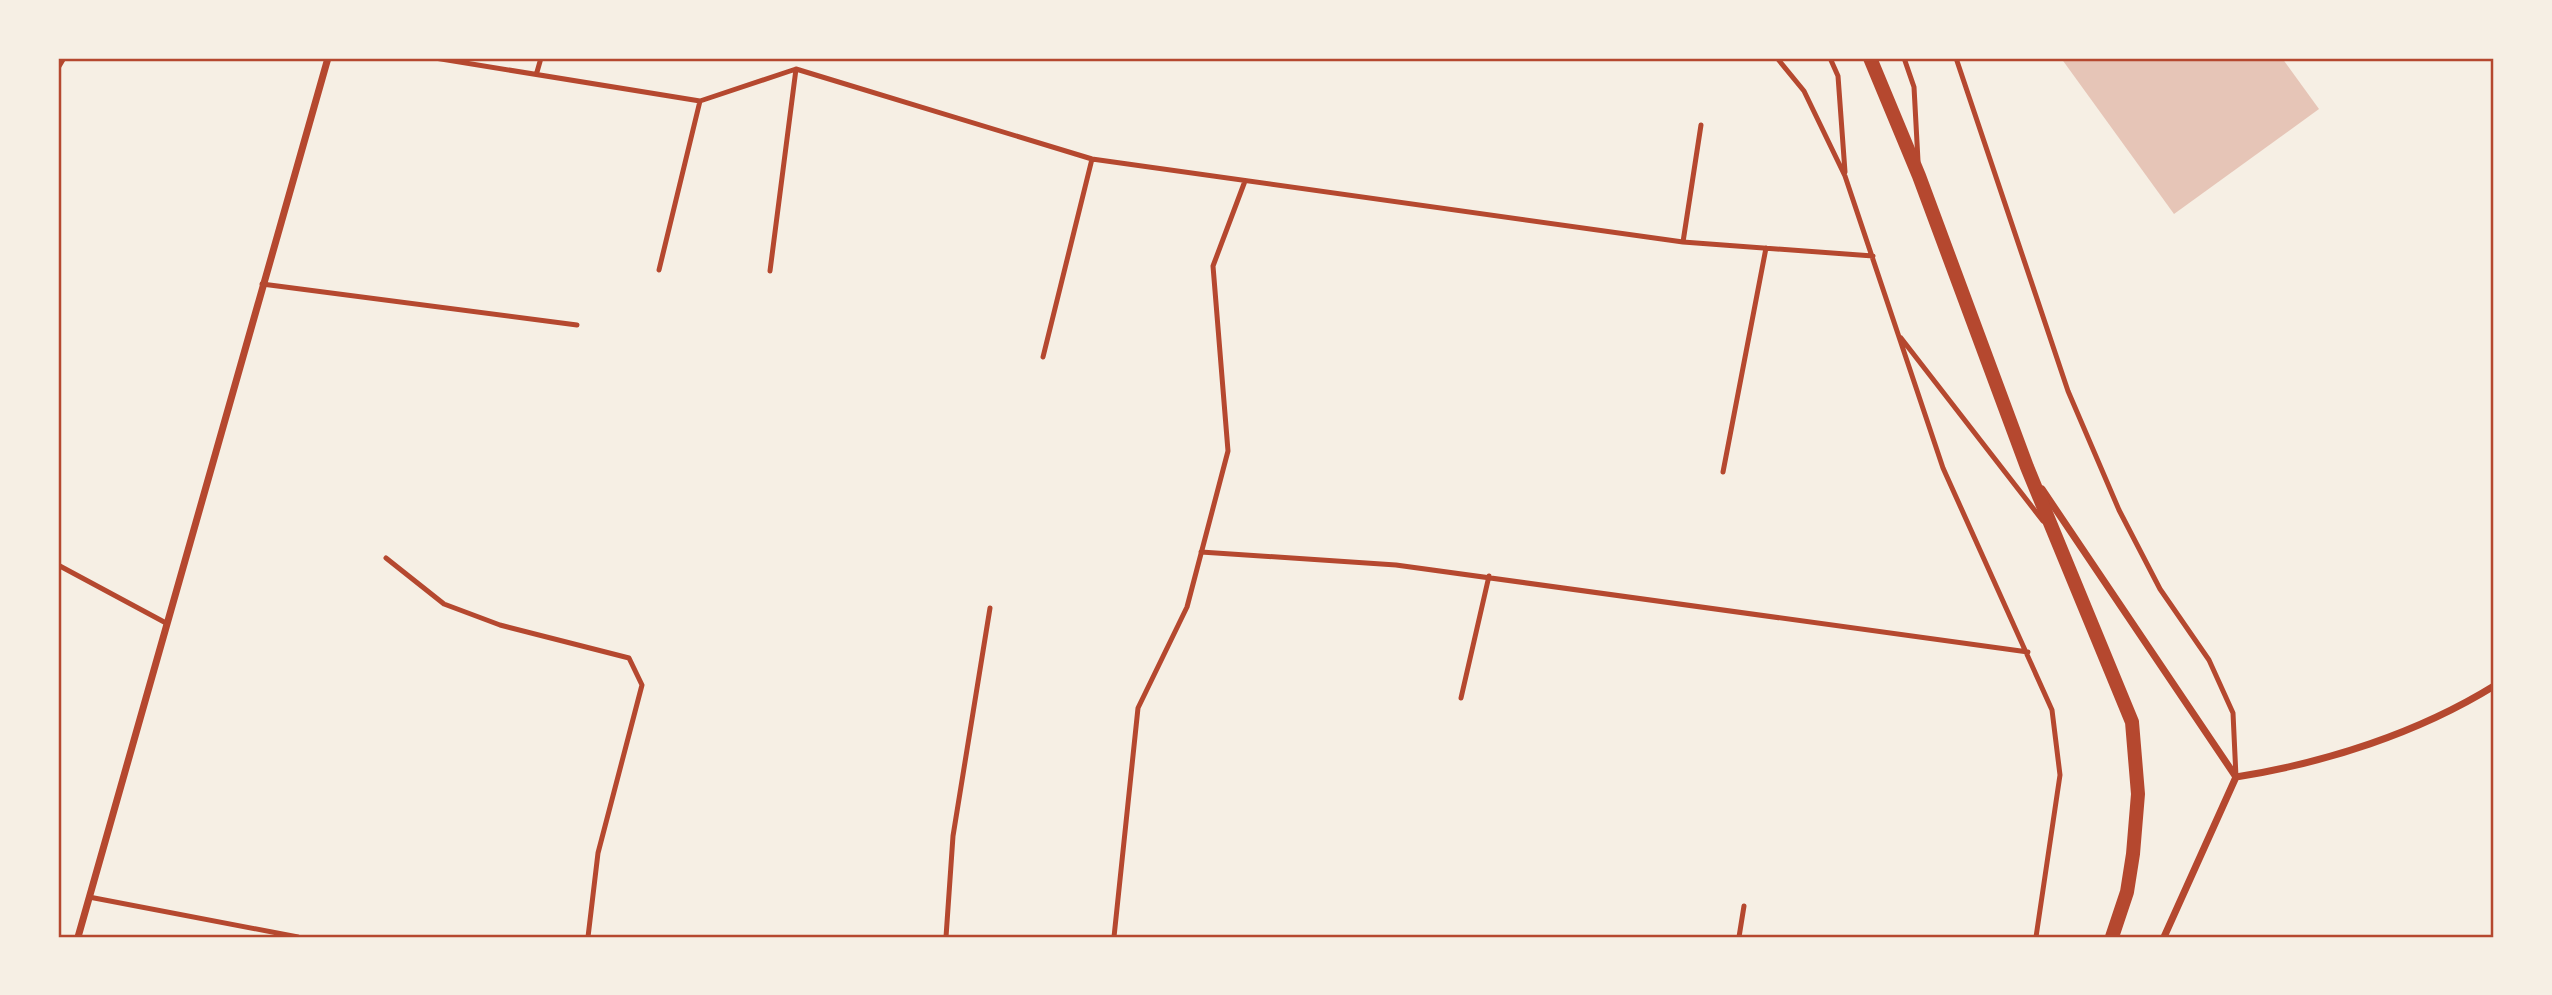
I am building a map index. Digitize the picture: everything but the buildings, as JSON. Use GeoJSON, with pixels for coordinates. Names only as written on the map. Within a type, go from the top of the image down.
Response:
{"type":"FeatureCollection","features":[{"type":"Feature","properties":{"kind":"main road"},"geometry":{"type":"LineString","coordinates":[[1870,58],[1919,176],[2056,538],[2132,722],[2138,794],[2133,854],[2127,892],[2112,937]]}},
{"type":"Feature","properties":{"kind":"street"},"geometry":{"type":"LineString","coordinates":[[78,937],[328,58]]}},
{"type":"Feature","properties":{"kind":"street"},"geometry":{"type":"LineString","coordinates":[[2028,467],[2236,776]]}},
{"type":"Feature","properties":{"kind":"street"},"geometry":{"type":"LineString","coordinates":[[2236,776],[2277,770],[2374,741],[2462,706],[2494,686]]}},
{"type":"Feature","properties":{"kind":"street"},"geometry":{"type":"LineString","coordinates":[[2164,937],[2236,776]]}},
{"type":"Feature","properties":{"kind":"lane"},"geometry":{"type":"LineString","coordinates":[[58,68],[64,58]]}},
{"type":"Feature","properties":{"kind":"lane"},"geometry":{"type":"LineString","coordinates":[[435,58],[537,72],[700,101],[796,69],[1092,159],[1684,242],[1873,256]]}},
{"type":"Feature","properties":{"kind":"lane"},"geometry":{"type":"LineString","coordinates":[[537,72],[541,58]]}},
{"type":"Feature","properties":{"kind":"lane"},"geometry":{"type":"LineString","coordinates":[[1777,58],[1804,91],[1846,176],[1943,468],[2029,653],[2052,710],[2060,775],[2036,937]]}},
{"type":"Feature","properties":{"kind":"lane"},"geometry":{"type":"LineString","coordinates":[[1830,58],[1838,76],[1846,176]]}},
{"type":"Feature","properties":{"kind":"lane"},"geometry":{"type":"LineString","coordinates":[[1904,58],[1914,87],[1919,176]]}},
{"type":"Feature","properties":{"kind":"lane"},"geometry":{"type":"LineString","coordinates":[[1956,58],[2073,403],[2119,510],[2160,589],[2209,660],[2233,713],[2236,776]]}},
{"type":"Feature","properties":{"kind":"lane"},"geometry":{"type":"LineString","coordinates":[[771,271],[796,69]]}},
{"type":"Feature","properties":{"kind":"lane"},"geometry":{"type":"LineString","coordinates":[[659,270],[700,101]]}},
{"type":"Feature","properties":{"kind":"lane"},"geometry":{"type":"LineString","coordinates":[[1684,242],[1701,125]]}},
{"type":"Feature","properties":{"kind":"lane"},"geometry":{"type":"LineString","coordinates":[[1043,357],[1092,159]]}},
{"type":"Feature","properties":{"kind":"lane"},"geometry":{"type":"LineString","coordinates":[[1114,937],[1138,708],[1187,607],[1228,451],[1213,266],[1245,181]]}},
{"type":"Feature","properties":{"kind":"lane"},"geometry":{"type":"LineString","coordinates":[[1723,472],[1766,248]]}},
{"type":"Feature","properties":{"kind":"lane"},"geometry":{"type":"LineString","coordinates":[[262,284],[577,325]]}},
{"type":"Feature","properties":{"kind":"lane"},"geometry":{"type":"LineString","coordinates":[[1897,332],[2056,538]]}},
{"type":"Feature","properties":{"kind":"lane"},"geometry":{"type":"LineString","coordinates":[[1201,551],[1396,565],[1489,576],[2029,653]]}},
{"type":"Feature","properties":{"kind":"lane"},"geometry":{"type":"LineString","coordinates":[[386,558],[444,604],[500,625],[629,658],[642,685],[598,853],[588,937]]}},
{"type":"Feature","properties":{"kind":"lane"},"geometry":{"type":"LineString","coordinates":[[58,565],[166,623]]}},
{"type":"Feature","properties":{"kind":"lane"},"geometry":{"type":"LineString","coordinates":[[1461,698],[1489,576]]}},
{"type":"Feature","properties":{"kind":"lane"},"geometry":{"type":"LineString","coordinates":[[946,937],[953,836],[990,608]]}},
{"type":"Feature","properties":{"kind":"lane"},"geometry":{"type":"LineString","coordinates":[[89,897],[298,937]]}},
{"type":"Feature","properties":{"kind":"lane"},"geometry":{"type":"LineString","coordinates":[[1739,937],[1744,906]]}}]}
